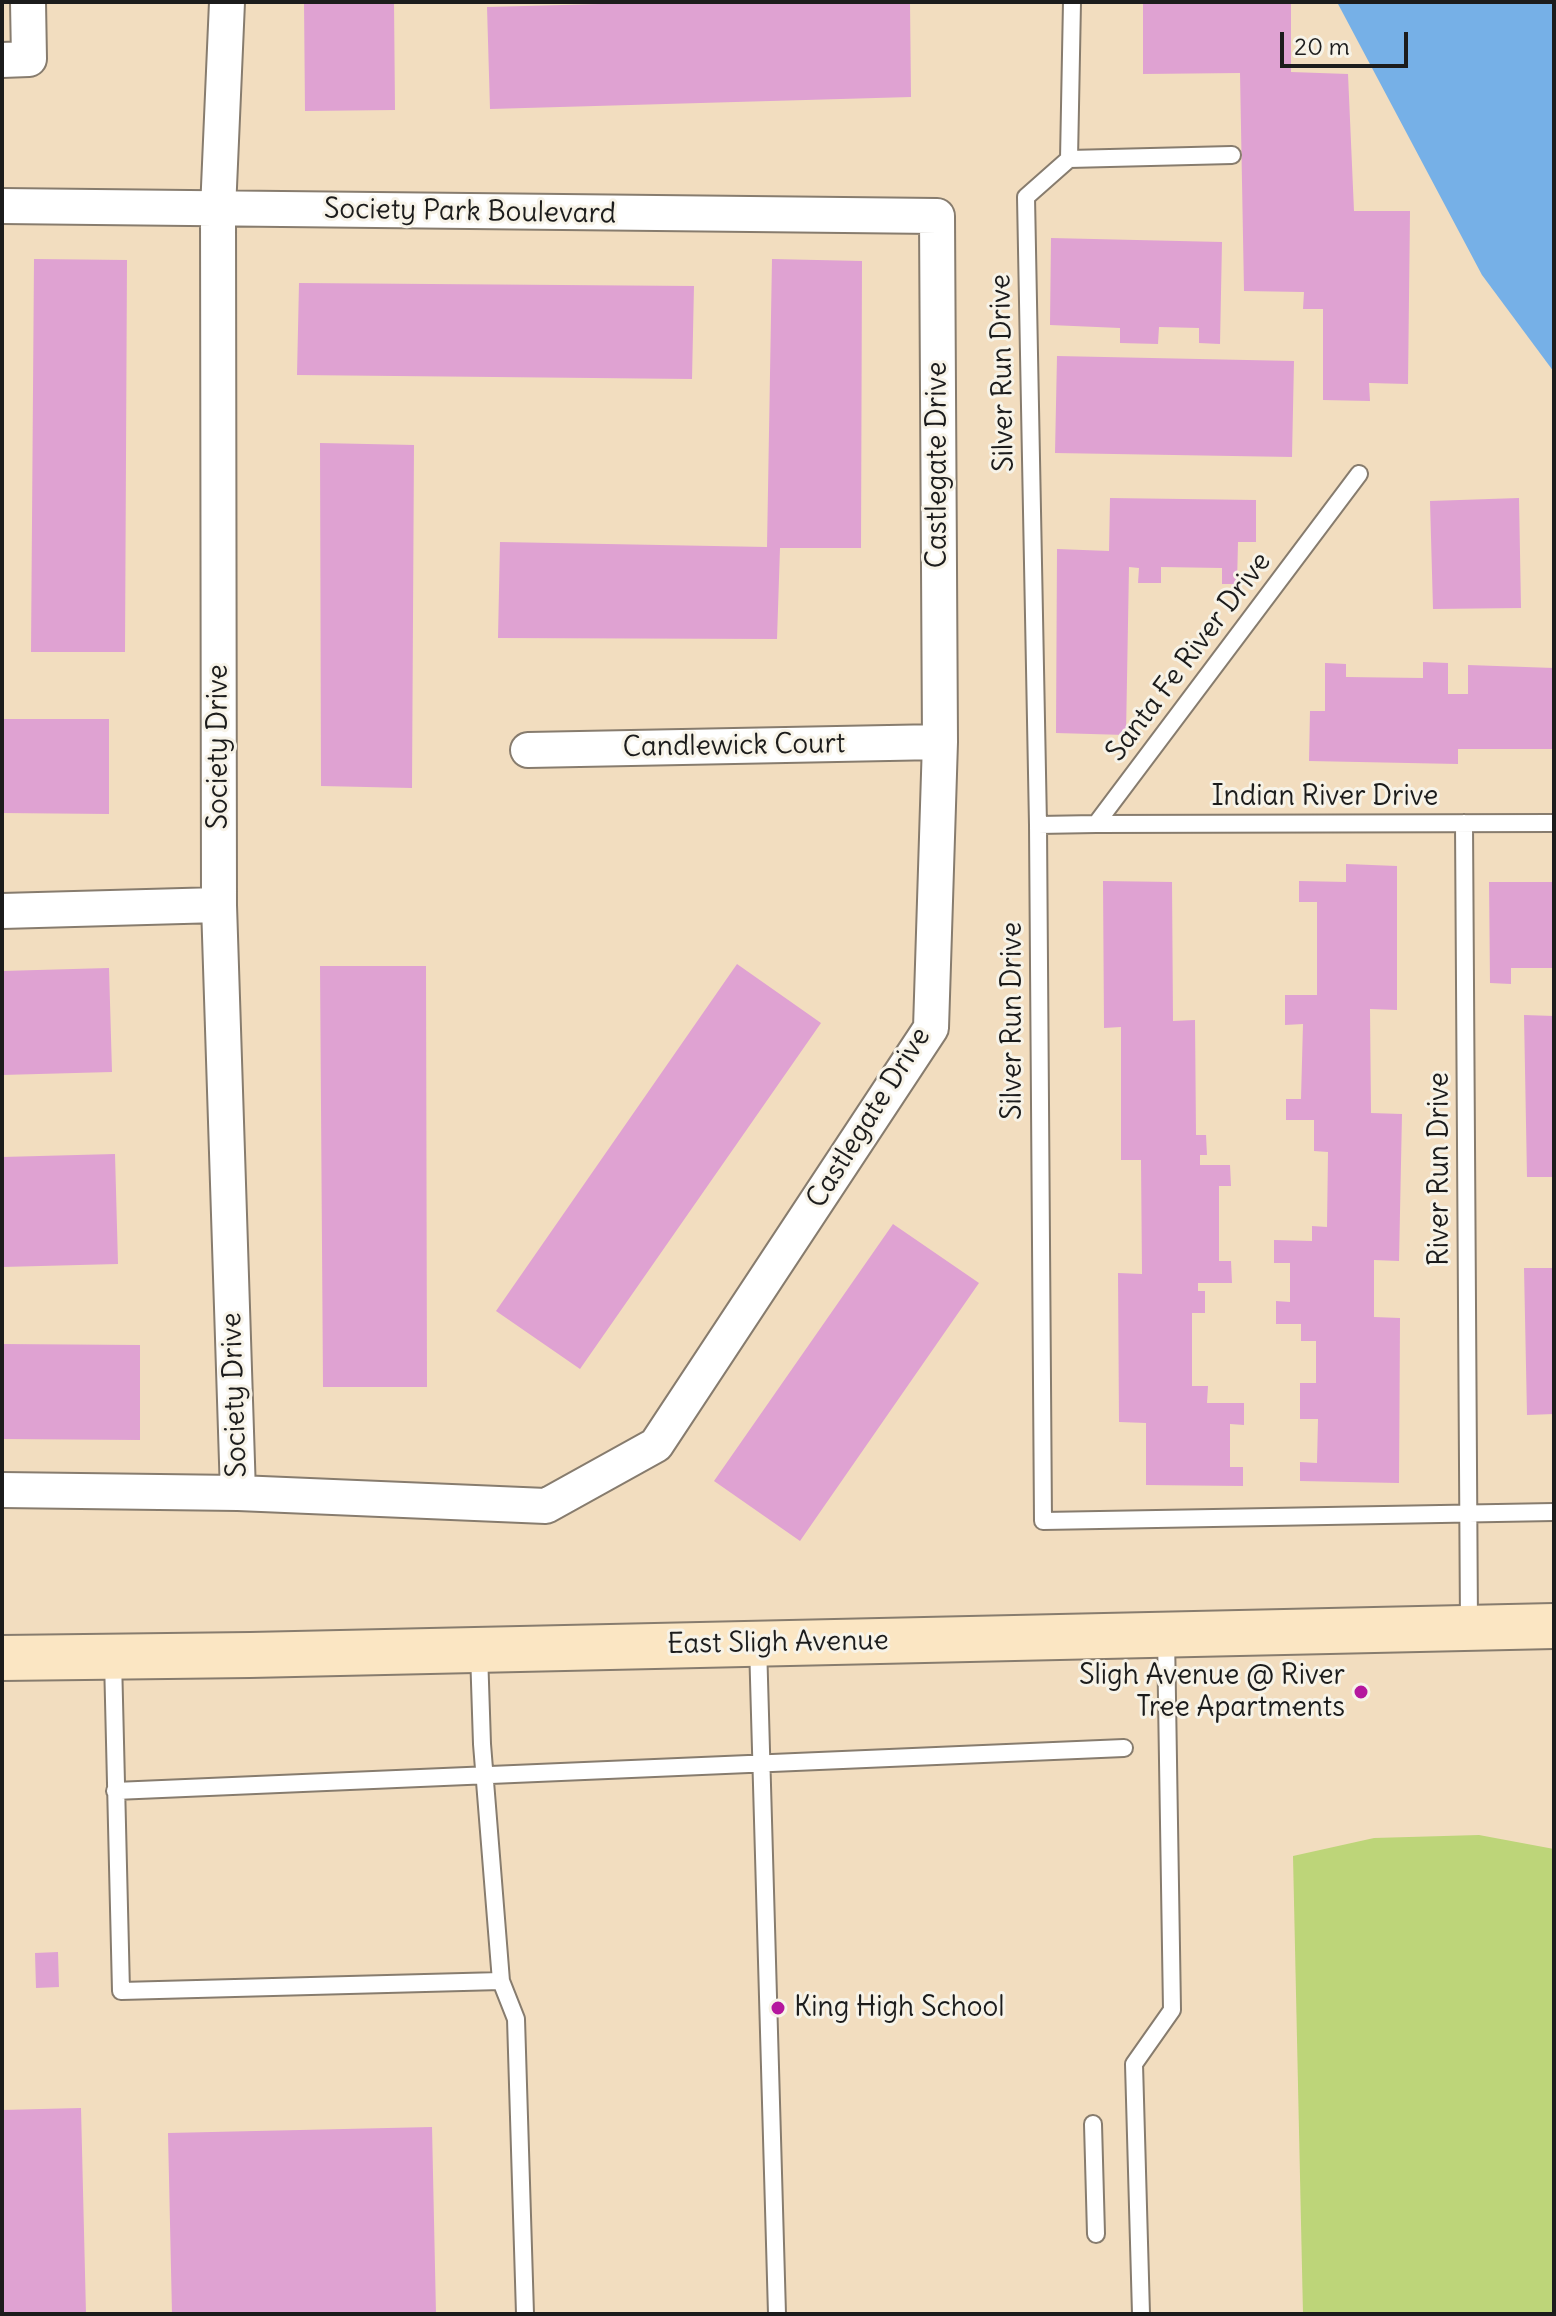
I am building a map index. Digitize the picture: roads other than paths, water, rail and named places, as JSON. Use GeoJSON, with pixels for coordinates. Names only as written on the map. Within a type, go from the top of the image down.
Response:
{"type":"FeatureCollection","features":[{"type":"Feature","properties":{"kind":"street"},"geometry":{"type":"LineString","coordinates":[[15,60],[28,2]]}},
{"type":"Feature","properties":{"kind":"street","name":"Society Drive"},"geometry":{"type":"LineString","coordinates":[[227,2],[218,210],[219,905],[238,1493]]}},
{"type":"Feature","properties":{"kind":"street","name":"Society Park Boulevard"},"geometry":{"type":"LineString","coordinates":[[2,206],[937,216]]}},
{"type":"Feature","properties":{"kind":"street","name":"Castlegate Drive"},"geometry":{"type":"LineString","coordinates":[[2,1490],[238,1493],[546,1506],[656,1445],[931,1028],[940,742],[937,216]]}},
{"type":"Feature","properties":{"kind":"street","name":"Candlewick Court"},"geometry":{"type":"LineString","coordinates":[[528,750],[940,742]]}},
{"type":"Feature","properties":{"kind":"street"},"geometry":{"type":"LineString","coordinates":[[2,911],[219,905]]}},
{"type":"Feature","properties":{"kind":"street","name":"East Sligh Avenue"},"geometry":{"type":"LineString","coordinates":[[2,1658],[1554,1626]]}},
{"type":"Feature","properties":{"kind":"lane"},"geometry":{"type":"LineString","coordinates":[[1072,2],[1069,159],[1232,155]]}},
{"type":"Feature","properties":{"kind":"lane","name":"Silver Run Drive"},"geometry":{"type":"LineString","coordinates":[[1069,159],[1026,197],[1038,825],[1043,1521],[1468,1515]]}},
{"type":"Feature","properties":{"kind":"lane","name":"Santa Fe River Drive"},"geometry":{"type":"LineString","coordinates":[[1096,824],[1359,474]]}},
{"type":"Feature","properties":{"kind":"lane","name":"River Run Drive"},"geometry":{"type":"LineString","coordinates":[[1464,823],[1468,1515]]}},
{"type":"Feature","properties":{"kind":"lane","name":"Indian River Drive"},"geometry":{"type":"LineString","coordinates":[[1096,824],[1554,823]]}},
{"type":"Feature","properties":{"kind":"lane"},"geometry":{"type":"LineString","coordinates":[[1038,825],[1096,824]]}},
{"type":"Feature","properties":{"kind":"lane"},"geometry":{"type":"LineString","coordinates":[[1469,1628],[1468,1515],[1554,1512]]}},
{"type":"Feature","properties":{"kind":"lane"},"geometry":{"type":"LineString","coordinates":[[1141,2314],[1134,2064],[1172,2010],[1166,1634]]}},
{"type":"Feature","properties":{"kind":"lane"},"geometry":{"type":"LineString","coordinates":[[758,1644],[777,2314]]}},
{"type":"Feature","properties":{"kind":"lane"},"geometry":{"type":"LineString","coordinates":[[479,1650],[484,1775],[501,1981],[516,2019],[525,2314]]}},
{"type":"Feature","properties":{"kind":"lane"},"geometry":{"type":"LineString","coordinates":[[112,1657],[121,1991],[501,1981]]}},
{"type":"Feature","properties":{"kind":"lane"},"geometry":{"type":"LineString","coordinates":[[115,1791],[1124,1748]]}},
{"type":"Feature","properties":{"kind":"lane"},"geometry":{"type":"LineString","coordinates":[[1093,2124],[1096,2234]]}},
{"type":"Feature","properties":{"kind":"water"},"geometry":{"type":"Polygon","coordinates":[[[1337,2],[1554,2],[1554,372],[1482,275],[1337,2]]]}},
{"type":"Feature","properties":{"kind":"place","name":"Sligh Avenue @ River Tree Apartments"},"geometry":{"type":"Point","coordinates":[1361,1692]}},
{"type":"Feature","properties":{"kind":"place","name":"King High School"},"geometry":{"type":"Point","coordinates":[778,2008]}}]}
